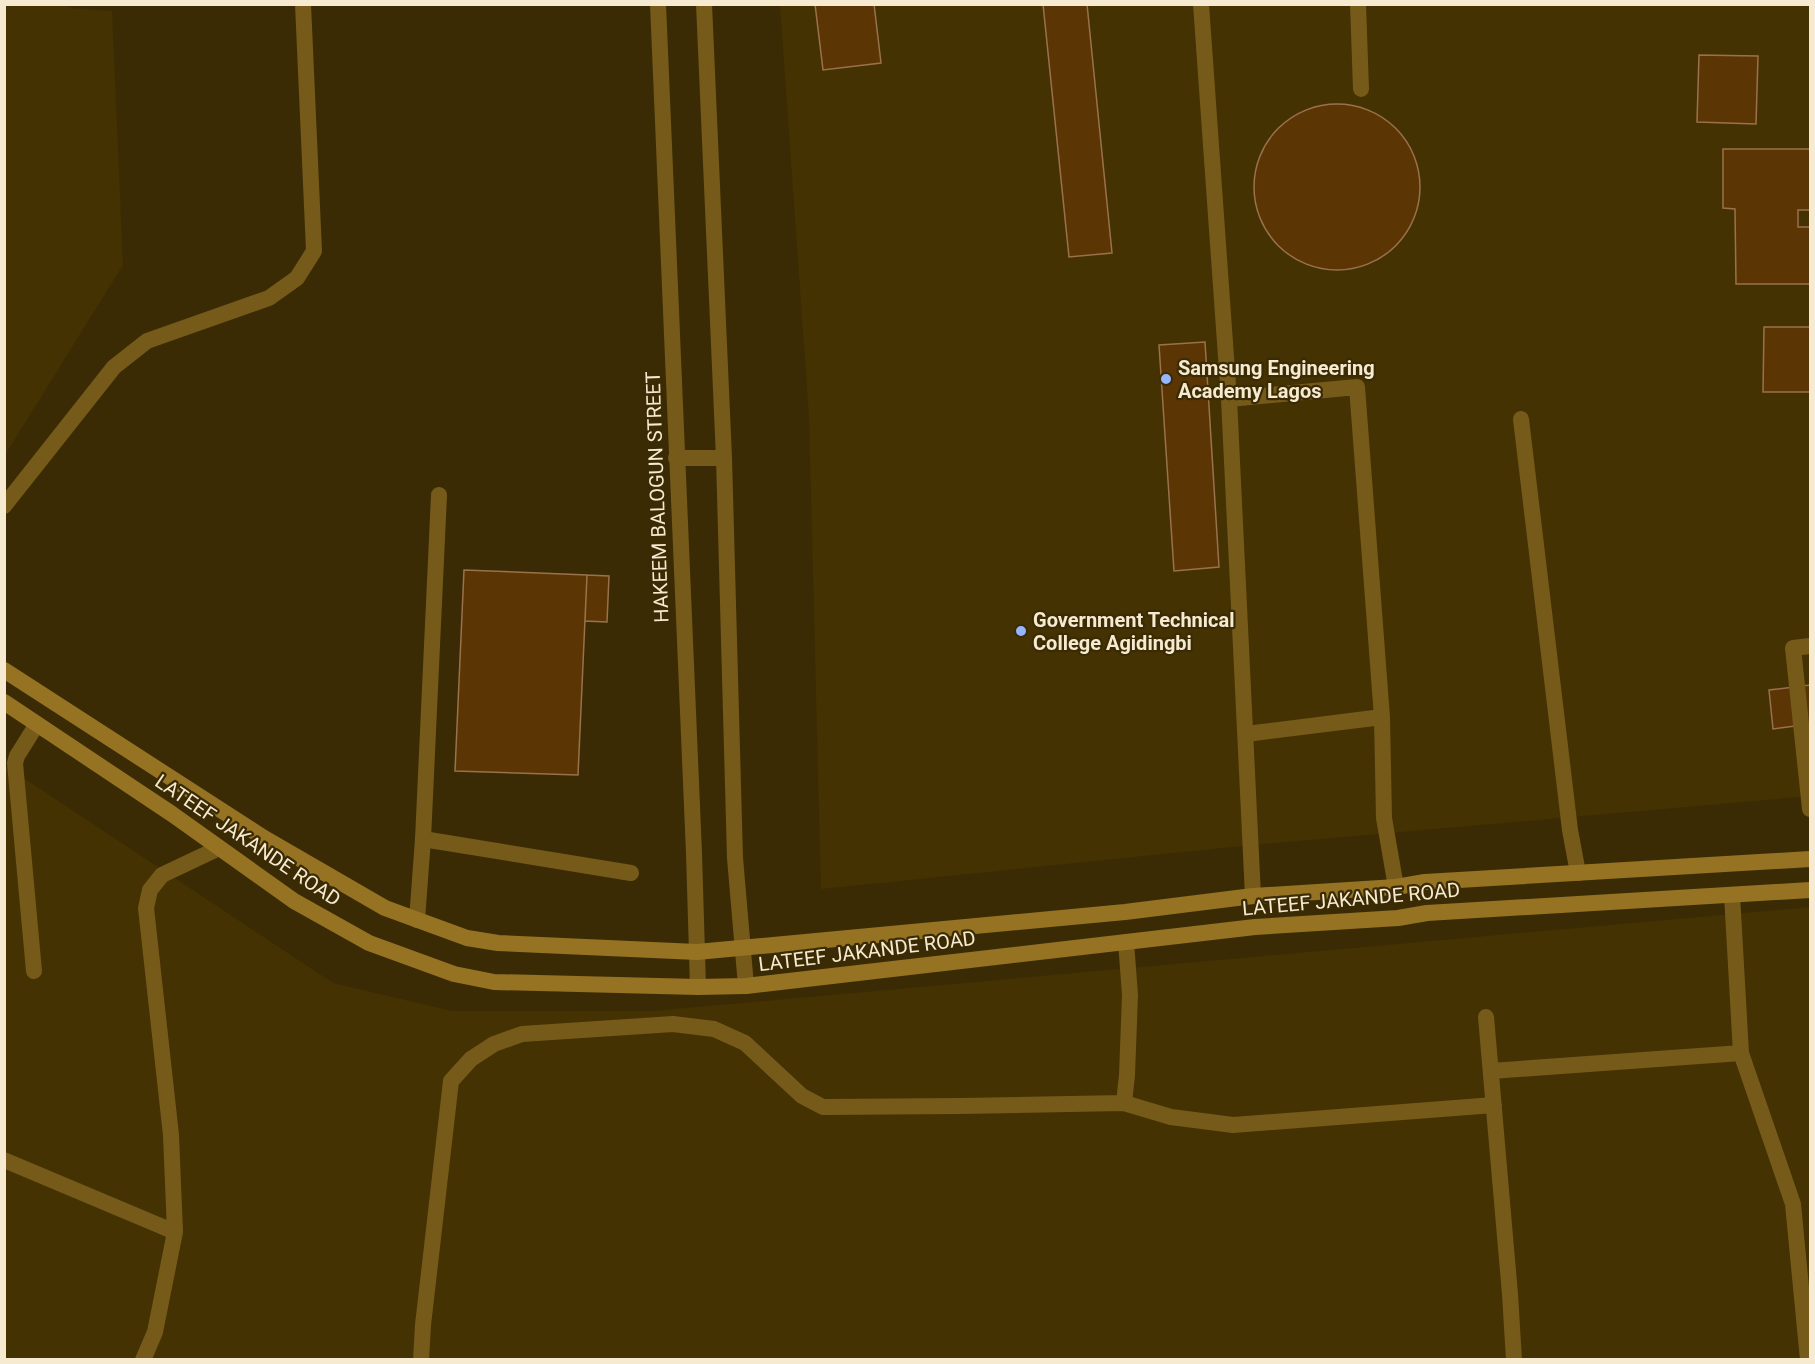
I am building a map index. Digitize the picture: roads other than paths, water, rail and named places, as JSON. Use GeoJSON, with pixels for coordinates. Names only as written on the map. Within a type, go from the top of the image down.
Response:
{"type":"FeatureCollection","features":[{"type":"Feature","properties":{"kind":"main road","name":"LATEEF JAKANDE ROAD"},"geometry":{"type":"LineString","coordinates":[[4,670],[264,838],[385,908],[467,938],[498,943],[697,952],[1114,914],[1253,896],[1396,887],[1425,882],[1810,859]]}},
{"type":"Feature","properties":{"kind":"main road","name":"LATEEF JAKANDE ROAD"},"geometry":{"type":"LineString","coordinates":[[4,702],[172,814],[294,901],[369,943],[454,974],[494,982],[746,986],[1255,927],[1398,918],[1427,913],[1810,890]]}},
{"type":"Feature","properties":{"kind":"street"},"geometry":{"type":"LineString","coordinates":[[4,506],[114,367],[147,341],[269,298],[297,278],[314,251],[303,4]]}},
{"type":"Feature","properties":{"kind":"street","name":"HAKEEM BALOGUN STREET"},"geometry":{"type":"LineString","coordinates":[[657,4],[698,987]]}},
{"type":"Feature","properties":{"kind":"street"},"geometry":{"type":"LineString","coordinates":[[704,4],[724,458],[735,858],[746,986]]}},
{"type":"Feature","properties":{"kind":"street"},"geometry":{"type":"LineString","coordinates":[[1201,4],[1229,399],[1253,896]]}},
{"type":"Feature","properties":{"kind":"street"},"geometry":{"type":"LineString","coordinates":[[1358,4],[1361,89]]}},
{"type":"Feature","properties":{"kind":"street"},"geometry":{"type":"LineString","coordinates":[[1229,399],[1357,387],[1382,717],[1384,818],[1396,887]]}},
{"type":"Feature","properties":{"kind":"street"},"geometry":{"type":"LineString","coordinates":[[1521,419],[1569,819],[1578,873]]}},
{"type":"Feature","properties":{"kind":"street"},"geometry":{"type":"LineString","coordinates":[[676,458],[724,458]]}},
{"type":"Feature","properties":{"kind":"street"},"geometry":{"type":"LineString","coordinates":[[417,920],[423,839],[439,495]]}},
{"type":"Feature","properties":{"kind":"street"},"geometry":{"type":"LineString","coordinates":[[1810,646],[1793,648],[1810,809]]}},
{"type":"Feature","properties":{"kind":"street"},"geometry":{"type":"LineString","coordinates":[[1246,734],[1382,717]]}},
{"type":"Feature","properties":{"kind":"street"},"geometry":{"type":"LineString","coordinates":[[34,971],[15,763],[16,756],[37,724]]}},
{"type":"Feature","properties":{"kind":"street"},"geometry":{"type":"LineString","coordinates":[[423,839],[631,873]]}},
{"type":"Feature","properties":{"kind":"street"},"geometry":{"type":"LineString","coordinates":[[143,1359],[155,1332],[175,1232],[171,1135],[146,908],[150,890],[162,875],[219,848]]}},
{"type":"Feature","properties":{"kind":"street"},"geometry":{"type":"LineString","coordinates":[[1732,895],[1741,1053],[1793,1204],[1808,1359]]}},
{"type":"Feature","properties":{"kind":"street"},"geometry":{"type":"LineString","coordinates":[[1124,1103],[1130,995],[1126,942]]}},
{"type":"Feature","properties":{"kind":"street"},"geometry":{"type":"LineString","coordinates":[[1486,1017],[1514,1359]]}},
{"type":"Feature","properties":{"kind":"street"},"geometry":{"type":"LineString","coordinates":[[422,1359],[423,1325],[450,1081],[471,1059],[494,1044],[522,1034],[673,1024],[714,1029],[745,1043],[802,1096],[823,1107],[1124,1103],[1171,1117],[1233,1125],[1494,1105]]}},
{"type":"Feature","properties":{"kind":"street"},"geometry":{"type":"LineString","coordinates":[[1491,1071],[1741,1053]]}},
{"type":"Feature","properties":{"kind":"street"},"geometry":{"type":"LineString","coordinates":[[4,1160],[175,1232]]}},
{"type":"Feature","properties":{"kind":"place","name":"Samsung Engineering Academy Lagos"},"geometry":{"type":"Point","coordinates":[1166,379]}},
{"type":"Feature","properties":{"kind":"place","name":"Government Technical College Agidingbi"},"geometry":{"type":"Point","coordinates":[1021,631]}}]}
